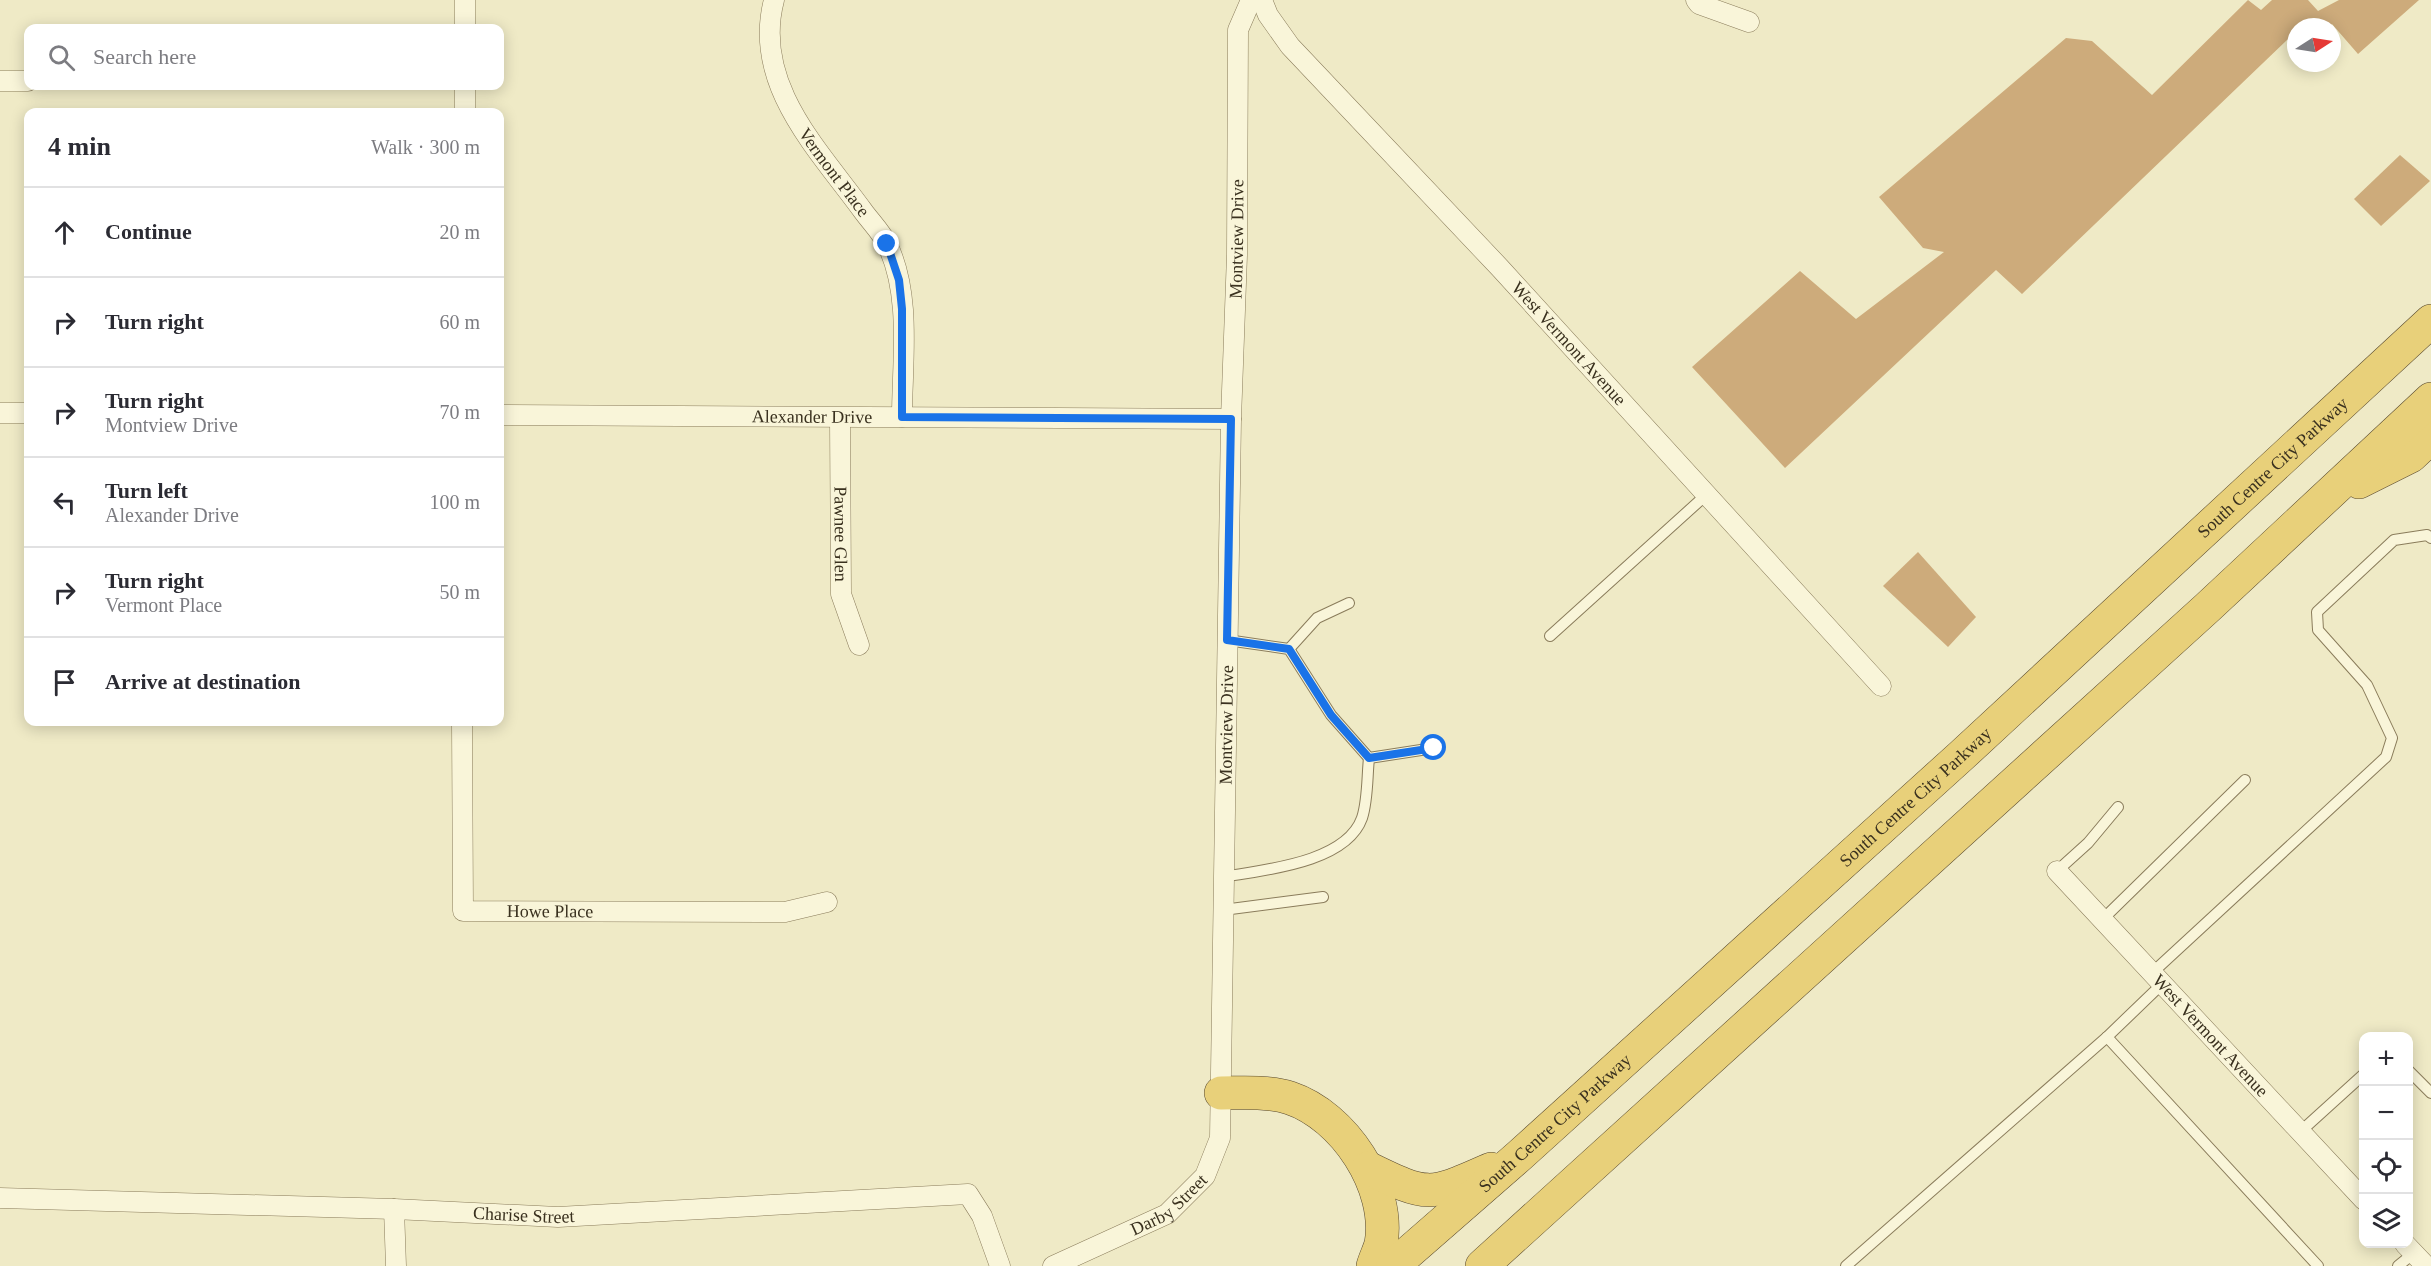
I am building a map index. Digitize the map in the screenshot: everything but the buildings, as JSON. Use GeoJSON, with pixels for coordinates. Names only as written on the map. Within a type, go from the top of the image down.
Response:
{"type":"FeatureCollection","features":[{"type":"Feature","properties":{"kind":"highway","name":"South Centre City Parkway"},"geometry":{"type":"LineString","coordinates":[[1393,1266],[1519,1156],[2170,566],[2431,321]]}},
{"type":"Feature","properties":{"kind":"highway"},"geometry":{"type":"LineString","coordinates":[[1482,1266],[2325,499],[2431,399]]}},
{"type":"Feature","properties":{"kind":"highway"},"geometry":{"type":"LineString","coordinates":[[2325,499],[2411,456],[2431,437]]}},
{"type":"Feature","properties":{"kind":"highway"},"geometry":{"type":"LineString","coordinates":[[1221,1094],[1271,1094],[1303,1103],[1335,1125],[1368,1168],[1381,1215],[1381,1244],[1372,1266]]}},
{"type":"Feature","properties":{"kind":"highway"},"geometry":{"type":"LineString","coordinates":[[1368,1168],[1421,1191],[1441,1190],[1519,1156]]}},
{"type":"Feature","properties":{"kind":"street"},"geometry":{"type":"LineString","coordinates":[[465,0],[465,24]]}},
{"type":"Feature","properties":{"kind":"street","name":"Vermont Place"},"geometry":{"type":"LineString","coordinates":[[774,0],[770,13],[771,48],[777,82],[791,113],[887,244],[899,280],[902,309],[902,417]]}},
{"type":"Feature","properties":{"kind":"street","name":"Montview Drive"},"geometry":{"type":"LineString","coordinates":[[1221,1094],[1231,419],[1237,255],[1238,30],[1251,0]]}},
{"type":"Feature","properties":{"kind":"street","name":"West Vermont Avenue"},"geometry":{"type":"LineString","coordinates":[[1262,0],[1268,15],[1290,46],[1500,268],[1881,686]]}},
{"type":"Feature","properties":{"kind":"street"},"geometry":{"type":"LineString","coordinates":[[1696,0],[1699,4],[1749,22]]}},
{"type":"Feature","properties":{"kind":"street"},"geometry":{"type":"LineString","coordinates":[[0,81],[24,81]]}},
{"type":"Feature","properties":{"kind":"street"},"geometry":{"type":"LineString","coordinates":[[465,90],[465,108]]}},
{"type":"Feature","properties":{"kind":"street"},"geometry":{"type":"LineString","coordinates":[[0,413],[24,413]]}},
{"type":"Feature","properties":{"kind":"street","name":"Alexander Drive"},"geometry":{"type":"LineString","coordinates":[[504,415],[1231,419]]}},
{"type":"Feature","properties":{"kind":"street","name":"Pawnee Glen"},"geometry":{"type":"LineString","coordinates":[[840,418],[841,594],[859,645]]}},
{"type":"Feature","properties":{"kind":"street","name":"Howe Place"},"geometry":{"type":"LineString","coordinates":[[462,726],[463,911],[784,912],[827,902]]}},
{"type":"Feature","properties":{"kind":"street","name":"West Vermont Avenue"},"geometry":{"type":"LineString","coordinates":[[2057,871],[2359,1195]]}},
{"type":"Feature","properties":{"kind":"street","name":"Darby Street"},"geometry":{"type":"LineString","coordinates":[[1053,1266],[1167,1214],[1205,1176],[1220,1138],[1221,1094]]}},
{"type":"Feature","properties":{"kind":"street","name":"Charise Street"},"geometry":{"type":"LineString","coordinates":[[0,1198],[394,1209],[558,1218],[968,1194],[982,1216],[1000,1266]]}},
{"type":"Feature","properties":{"kind":"street"},"geometry":{"type":"LineString","coordinates":[[394,1209],[396,1266]]}},
{"type":"Feature","properties":{"kind":"lane"},"geometry":{"type":"LineString","coordinates":[[1550,636],[1706,495]]}},
{"type":"Feature","properties":{"kind":"lane"},"geometry":{"type":"LineString","coordinates":[[1846,1266],[2107,1037],[2157,978],[2386,758],[2392,738],[2367,685],[2318,630],[2317,612],[2394,540],[2427,535],[2431,538]]}},
{"type":"Feature","properties":{"kind":"lane"},"geometry":{"type":"LineString","coordinates":[[1289,649],[1317,618],[1349,603]]}},
{"type":"Feature","properties":{"kind":"lane"},"geometry":{"type":"LineString","coordinates":[[1223,877],[1300,863],[1323,854],[1350,836],[1362,818],[1369,758],[1331,715],[1289,649],[1227,640]]}},
{"type":"Feature","properties":{"kind":"lane"},"geometry":{"type":"LineString","coordinates":[[1369,758],[1434,748]]}},
{"type":"Feature","properties":{"kind":"lane"},"geometry":{"type":"LineString","coordinates":[[2102,920],[2245,780]]}},
{"type":"Feature","properties":{"kind":"lane"},"geometry":{"type":"LineString","coordinates":[[2057,871],[2088,843],[2118,807]]}},
{"type":"Feature","properties":{"kind":"lane"},"geometry":{"type":"LineString","coordinates":[[1223,910],[1323,897]]}},
{"type":"Feature","properties":{"kind":"lane"},"geometry":{"type":"LineString","coordinates":[[2107,1037],[2318,1266]]}},
{"type":"Feature","properties":{"kind":"lane"},"geometry":{"type":"LineString","coordinates":[[2413,1074],[2431,1093]]}},
{"type":"Feature","properties":{"kind":"lane"},"geometry":{"type":"LineString","coordinates":[[2300,1132],[2359,1079]]}},
{"type":"Feature","properties":{"kind":"lane"},"geometry":{"type":"LineString","coordinates":[[2398,1266],[2420,1257]]}},
{"type":"Feature","properties":{"kind":"route"},"geometry":{"type":"LineString","coordinates":[[887,244],[899,280],[902,309],[902,417],[1231,419],[1227,640],[1289,649],[1331,715],[1369,758],[1434,748]]}}]}
